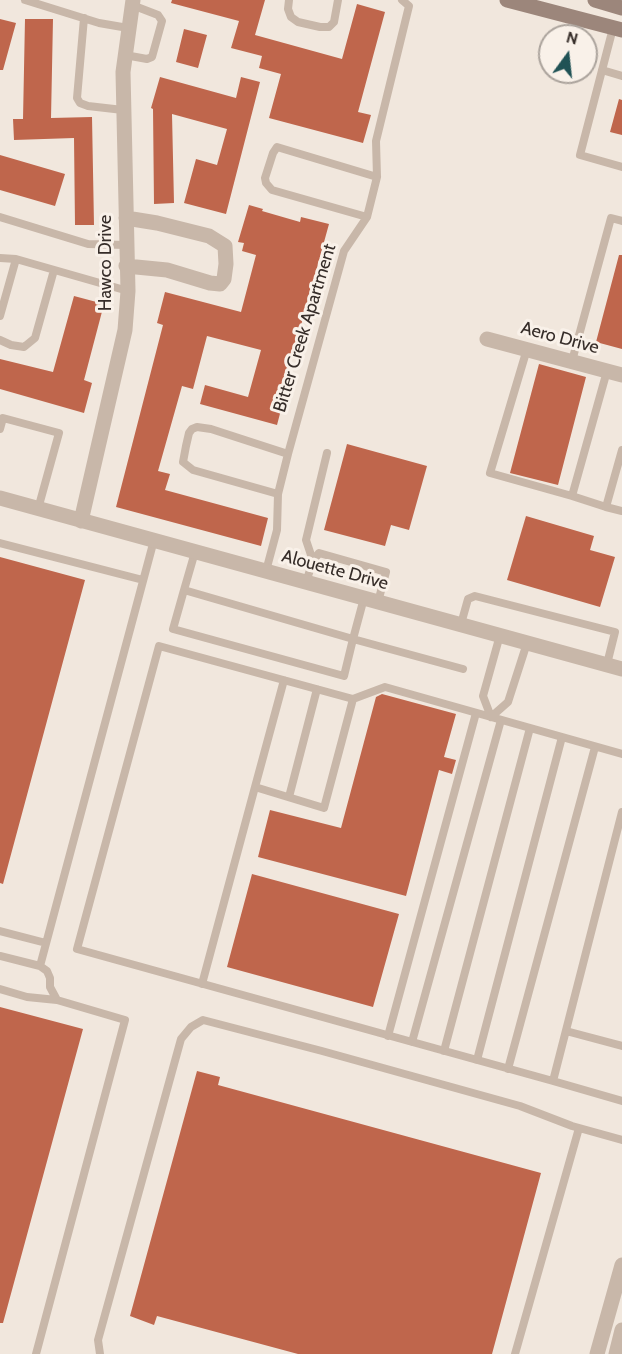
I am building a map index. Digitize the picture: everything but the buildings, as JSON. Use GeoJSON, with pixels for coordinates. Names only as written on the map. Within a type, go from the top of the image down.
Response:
{"type":"FeatureCollection","features":[{"type":"Feature","properties":{"kind":"main road"},"geometry":{"type":"LineString","coordinates":[[507,0],[618,29]]}},
{"type":"Feature","properties":{"kind":"main road"},"geometry":{"type":"LineString","coordinates":[[595,0],[622,8]]}},
{"type":"Feature","properties":{"kind":"street","name":"Hawco Drive"},"geometry":{"type":"LineString","coordinates":[[81,520],[120,359],[128,291],[123,72],[130,2]]}},
{"type":"Feature","properties":{"kind":"street"},"geometry":{"type":"LineString","coordinates":[[126,218],[158,223],[209,236],[225,246],[226,264],[224,279],[220,284],[167,270],[126,266]]}},
{"type":"Feature","properties":{"kind":"street","name":"Aero Drive"},"geometry":{"type":"LineString","coordinates":[[487,339],[615,373]]}},
{"type":"Feature","properties":{"kind":"street","name":"Alouette Drive"},"geometry":{"type":"LineString","coordinates":[[0,498],[615,667]]}},
{"type":"Feature","properties":{"kind":"street"},"geometry":{"type":"LineString","coordinates":[[597,1354],[622,1265]]}},
{"type":"Feature","properties":{"kind":"street"},"geometry":{"type":"LineString","coordinates":[[616,1354],[622,1330]]}},
{"type":"Feature","properties":{"kind":"lane"},"geometry":{"type":"LineString","coordinates":[[25,0],[84,18],[128,28]]}},
{"type":"Feature","properties":{"kind":"lane"},"geometry":{"type":"LineString","coordinates":[[289,0],[288,9],[291,17],[298,22],[320,27],[329,27],[334,22],[338,0]]}},
{"type":"Feature","properties":{"kind":"lane","name":"Bitter Creek Apartment"},"geometry":{"type":"LineString","coordinates":[[266,571],[278,530],[278,494],[344,251],[367,217],[377,177],[376,141],[409,6],[402,0]]}},
{"type":"Feature","properties":{"kind":"lane"},"geometry":{"type":"LineString","coordinates":[[125,55],[147,59],[152,57],[162,21],[158,15],[130,2]]}},
{"type":"Feature","properties":{"kind":"lane"},"geometry":{"type":"LineString","coordinates":[[84,18],[77,98],[80,103],[88,106],[123,110]]}},
{"type":"Feature","properties":{"kind":"lane"},"geometry":{"type":"LineString","coordinates":[[618,29],[602,70],[580,155],[622,167]]}},
{"type":"Feature","properties":{"kind":"lane"},"geometry":{"type":"LineString","coordinates":[[602,70],[622,76]]}},
{"type":"Feature","properties":{"kind":"lane"},"geometry":{"type":"LineString","coordinates":[[367,217],[272,190],[265,178],[277,147],[377,177]]}},
{"type":"Feature","properties":{"kind":"lane"},"geometry":{"type":"LineString","coordinates":[[0,217],[88,244],[126,245]]}},
{"type":"Feature","properties":{"kind":"lane"},"geometry":{"type":"LineString","coordinates":[[572,362],[610,218],[622,221]]}},
{"type":"Feature","properties":{"kind":"lane"},"geometry":{"type":"LineString","coordinates":[[0,258],[16,259],[128,291]]}},
{"type":"Feature","properties":{"kind":"lane"},"geometry":{"type":"LineString","coordinates":[[0,316],[16,259]]}},
{"type":"Feature","properties":{"kind":"lane"},"geometry":{"type":"LineString","coordinates":[[0,340],[24,347],[35,338],[54,270]]}},
{"type":"Feature","properties":{"kind":"lane"},"geometry":{"type":"LineString","coordinates":[[527,349],[490,472],[622,512]]}},
{"type":"Feature","properties":{"kind":"lane"},"geometry":{"type":"LineString","coordinates":[[572,496],[615,373]]}},
{"type":"Feature","properties":{"kind":"lane"},"geometry":{"type":"LineString","coordinates":[[0,429],[3,418],[59,434],[38,509]]}},
{"type":"Feature","properties":{"kind":"lane"},"geometry":{"type":"LineString","coordinates":[[278,494],[193,470],[183,462],[189,433],[197,427],[211,429],[288,454]]}},
{"type":"Feature","properties":{"kind":"lane"},"geometry":{"type":"LineString","coordinates":[[606,507],[622,450]]}},
{"type":"Feature","properties":{"kind":"lane"},"geometry":{"type":"LineString","coordinates":[[313,561],[306,540],[327,453]]}},
{"type":"Feature","properties":{"kind":"lane"},"geometry":{"type":"LineString","coordinates":[[40,966],[154,540]]}},
{"type":"Feature","properties":{"kind":"lane"},"geometry":{"type":"LineString","coordinates":[[0,543],[143,580]]}},
{"type":"Feature","properties":{"kind":"lane"},"geometry":{"type":"LineString","coordinates":[[195,552],[173,629],[344,676],[353,639],[386,572],[319,553],[313,561],[306,582]]}},
{"type":"Feature","properties":{"kind":"lane"},"geometry":{"type":"LineString","coordinates":[[184,591],[464,669]]}},
{"type":"Feature","properties":{"kind":"lane"},"geometry":{"type":"LineString","coordinates":[[461,624],[468,599],[476,596],[615,632],[615,667]]}},
{"type":"Feature","properties":{"kind":"lane"},"geometry":{"type":"LineString","coordinates":[[491,717],[483,696],[500,635]]}},
{"type":"Feature","properties":{"kind":"lane"},"geometry":{"type":"LineString","coordinates":[[491,717],[508,702],[527,643]]}},
{"type":"Feature","properties":{"kind":"lane"},"geometry":{"type":"LineString","coordinates":[[622,754],[386,687],[353,699],[159,646],[77,949],[622,1101]]}},
{"type":"Feature","properties":{"kind":"lane"},"geometry":{"type":"LineString","coordinates":[[202,984],[284,680]]}},
{"type":"Feature","properties":{"kind":"lane"},"geometry":{"type":"LineString","coordinates":[[289,797],[317,689]]}},
{"type":"Feature","properties":{"kind":"lane"},"geometry":{"type":"LineString","coordinates":[[255,787],[324,808],[353,699]]}},
{"type":"Feature","properties":{"kind":"lane"},"geometry":{"type":"LineString","coordinates":[[388,1036],[476,713]]}},
{"type":"Feature","properties":{"kind":"lane"},"geometry":{"type":"LineString","coordinates":[[412,1042],[501,720]]}},
{"type":"Feature","properties":{"kind":"lane"},"geometry":{"type":"LineString","coordinates":[[444,1051],[530,728]]}},
{"type":"Feature","properties":{"kind":"lane"},"geometry":{"type":"LineString","coordinates":[[477,1060],[562,737]]}},
{"type":"Feature","properties":{"kind":"lane"},"geometry":{"type":"LineString","coordinates":[[508,1069],[595,747]]}},
{"type":"Feature","properties":{"kind":"lane"},"geometry":{"type":"LineString","coordinates":[[553,1081],[622,812]]}},
{"type":"Feature","properties":{"kind":"lane"},"geometry":{"type":"LineString","coordinates":[[0,931],[46,943]]}},
{"type":"Feature","properties":{"kind":"lane"},"geometry":{"type":"LineString","coordinates":[[0,956],[40,966],[47,970],[50,987],[57,1000]]}},
{"type":"Feature","properties":{"kind":"lane"},"geometry":{"type":"LineString","coordinates":[[0,989],[36,998],[57,1000],[125,1020],[36,1354]]}},
{"type":"Feature","properties":{"kind":"lane"},"geometry":{"type":"LineString","coordinates":[[100,1354],[98,1340],[181,1039],[191,1027],[203,1020],[520,1106],[579,1128],[622,1140]]}},
{"type":"Feature","properties":{"kind":"lane"},"geometry":{"type":"LineString","coordinates":[[566,1031],[622,1046]]}},
{"type":"Feature","properties":{"kind":"lane"},"geometry":{"type":"LineString","coordinates":[[515,1354],[579,1128]]}}]}
